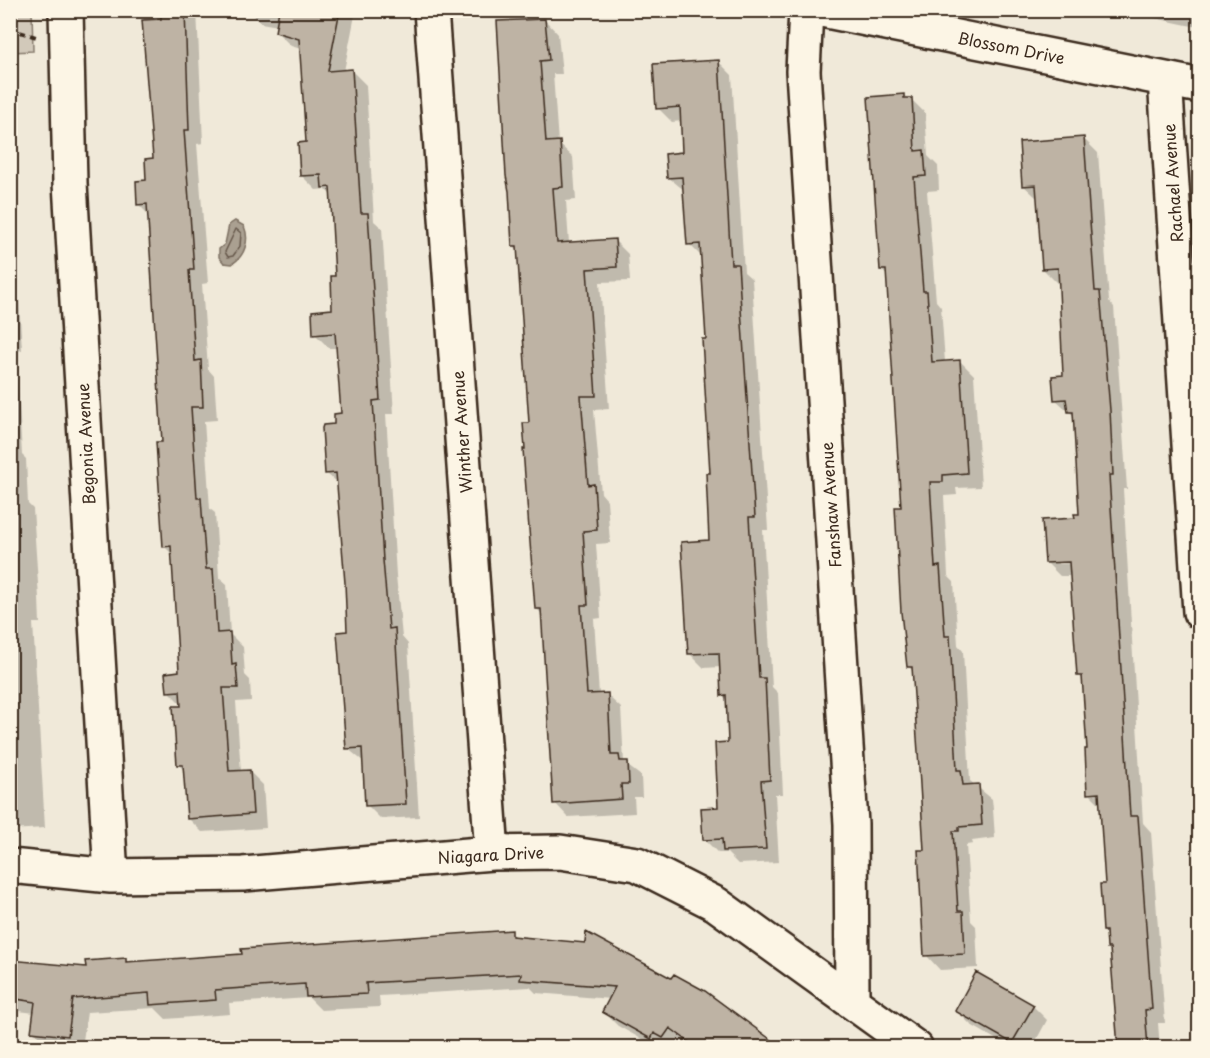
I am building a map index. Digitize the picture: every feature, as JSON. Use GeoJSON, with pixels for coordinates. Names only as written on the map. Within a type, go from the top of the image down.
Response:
{"type":"FeatureCollection","features":[{"type":"Feature","properties":{"kind":"street","name":"Begonia Avenue"},"geometry":{"type":"LineString","coordinates":[[66,10],[70,183],[111,876]]}},
{"type":"Feature","properties":{"kind":"street","name":"Winther Avenue"},"geometry":{"type":"LineString","coordinates":[[432,10],[492,853]]}},
{"type":"Feature","properties":{"kind":"street","name":"Fanshaw Avenue"},"geometry":{"type":"LineString","coordinates":[[807,10],[803,71],[851,824],[852,1001]]}},
{"type":"Feature","properties":{"kind":"street","name":"Blossom Drive"},"geometry":{"type":"LineString","coordinates":[[822,10],[1200,86]]}},
{"type":"Feature","properties":{"kind":"street","name":"Rachael Avenue"},"geometry":{"type":"LineString","coordinates":[[1165,79],[1200,612]]}},
{"type":"Feature","properties":{"kind":"street","name":"Niagara Drive"},"geometry":{"type":"LineString","coordinates":[[10,866],[111,876],[243,874],[492,853],[560,852],[636,864],[716,904],[916,1047]]}},
{"type":"Feature","properties":{"kind":"shaded area"},"geometry":{"type":"Polygon","coordinates":[[[10,11],[32,11],[33,51],[11,52],[10,11]]]}},
{"type":"Feature","properties":{"kind":"water"},"geometry":{"type":"Polygon","coordinates":[[[235,221],[244,226],[246,231],[245,247],[236,261],[232,264],[224,263],[219,257],[219,249],[225,244],[229,225],[235,221]]]}},
{"type":"Feature","properties":{"kind":"building"},"geometry":{"type":"Polygon","coordinates":[[[161,10],[185,10],[189,130],[184,130],[194,270],[189,270],[195,361],[201,360],[203,407],[191,407],[197,498],[201,498],[206,569],[213,569],[217,633],[230,632],[232,665],[236,664],[238,688],[223,688],[229,771],[250,770],[253,814],[187,819],[183,765],[177,765],[173,706],[181,706],[180,691],[167,692],[165,673],[179,671],[171,546],[163,547],[156,442],[162,442],[147,204],[137,205],[136,181],[146,180],[145,159],[153,158],[142,20],[161,19],[161,10]]]}},
{"type":"Feature","properties":{"kind":"building"},"geometry":{"type":"Polygon","coordinates":[[[279,10],[340,10],[328,71],[352,69],[361,213],[368,213],[380,400],[373,401],[383,560],[389,629],[395,628],[406,804],[365,806],[362,748],[346,749],[337,632],[347,631],[345,583],[336,473],[325,474],[322,428],[323,425],[334,424],[334,414],[341,413],[335,333],[313,335],[312,311],[332,309],[331,276],[335,276],[330,187],[322,188],[321,175],[300,176],[298,143],[306,142],[299,39],[275,32],[279,10]]]}},
{"type":"Feature","properties":{"kind":"building"},"geometry":{"type":"Polygon","coordinates":[[[545,19],[549,60],[540,61],[546,142],[560,141],[563,187],[553,188],[557,243],[615,239],[617,267],[587,269],[596,396],[581,396],[588,485],[594,484],[597,530],[583,531],[588,605],[581,605],[587,694],[608,693],[611,755],[619,755],[620,761],[628,761],[629,784],[621,784],[622,799],[553,804],[541,609],[535,609],[523,449],[525,449],[523,423],[529,423],[517,246],[512,246],[506,176],[497,21],[545,19]]]}},
{"type":"Feature","properties":{"kind":"building"},"geometry":{"type":"Polygon","coordinates":[[[719,60],[731,264],[738,264],[755,517],[749,517],[759,678],[765,678],[770,780],[761,781],[766,849],[723,851],[722,839],[703,840],[701,808],[718,807],[715,743],[728,742],[726,695],[721,696],[719,653],[688,654],[681,542],[709,540],[706,473],[710,473],[702,339],[706,339],[700,244],[687,245],[682,177],[667,178],[665,154],[682,152],[680,107],[656,109],[653,64],[719,60]]]}},
{"type":"Feature","properties":{"kind":"building"},"geometry":{"type":"Polygon","coordinates":[[[904,94],[904,98],[912,98],[915,151],[924,150],[926,176],[914,177],[923,291],[927,291],[932,362],[960,360],[967,473],[943,475],[943,482],[930,482],[935,567],[940,566],[945,636],[950,636],[957,770],[961,770],[963,785],[979,784],[982,825],[959,827],[959,831],[953,831],[958,911],[963,911],[965,954],[924,956],[918,850],[924,850],[918,752],[912,667],[907,667],[901,612],[895,507],[901,507],[886,270],[880,270],[868,97],[904,94]]]}},
{"type":"Feature","properties":{"kind":"building"},"geometry":{"type":"Polygon","coordinates":[[[1084,137],[1095,291],[1100,291],[1110,410],[1113,475],[1109,475],[1130,816],[1138,816],[1152,1009],[1145,1010],[1148,1047],[1118,1047],[1110,948],[1107,948],[1106,931],[1103,931],[1100,884],[1105,884],[1099,793],[1087,794],[1085,749],[1087,749],[1082,676],[1077,676],[1069,562],[1045,563],[1042,520],[1075,518],[1074,514],[1079,514],[1073,412],[1068,412],[1066,399],[1054,400],[1052,376],[1063,375],[1058,268],[1042,269],[1036,185],[1022,186],[1019,142],[1084,137]]]}},
{"type":"Feature","properties":{"kind":"building"},"geometry":{"type":"Polygon","coordinates":[[[512,930],[512,936],[585,943],[586,932],[671,978],[674,974],[705,991],[781,1047],[696,1047],[670,1028],[663,1038],[654,1033],[651,1039],[602,1012],[615,987],[520,980],[521,974],[366,983],[367,994],[306,997],[305,984],[215,990],[216,1000],[150,1005],[149,993],[73,999],[68,1036],[31,1032],[35,1002],[10,998],[10,960],[86,967],[85,961],[126,958],[126,962],[242,954],[241,949],[512,930]]]}},
{"type":"Feature","properties":{"kind":"building"},"geometry":{"type":"Polygon","coordinates":[[[976,972],[1034,1005],[1012,1043],[955,1011],[976,972]]]}}]}
